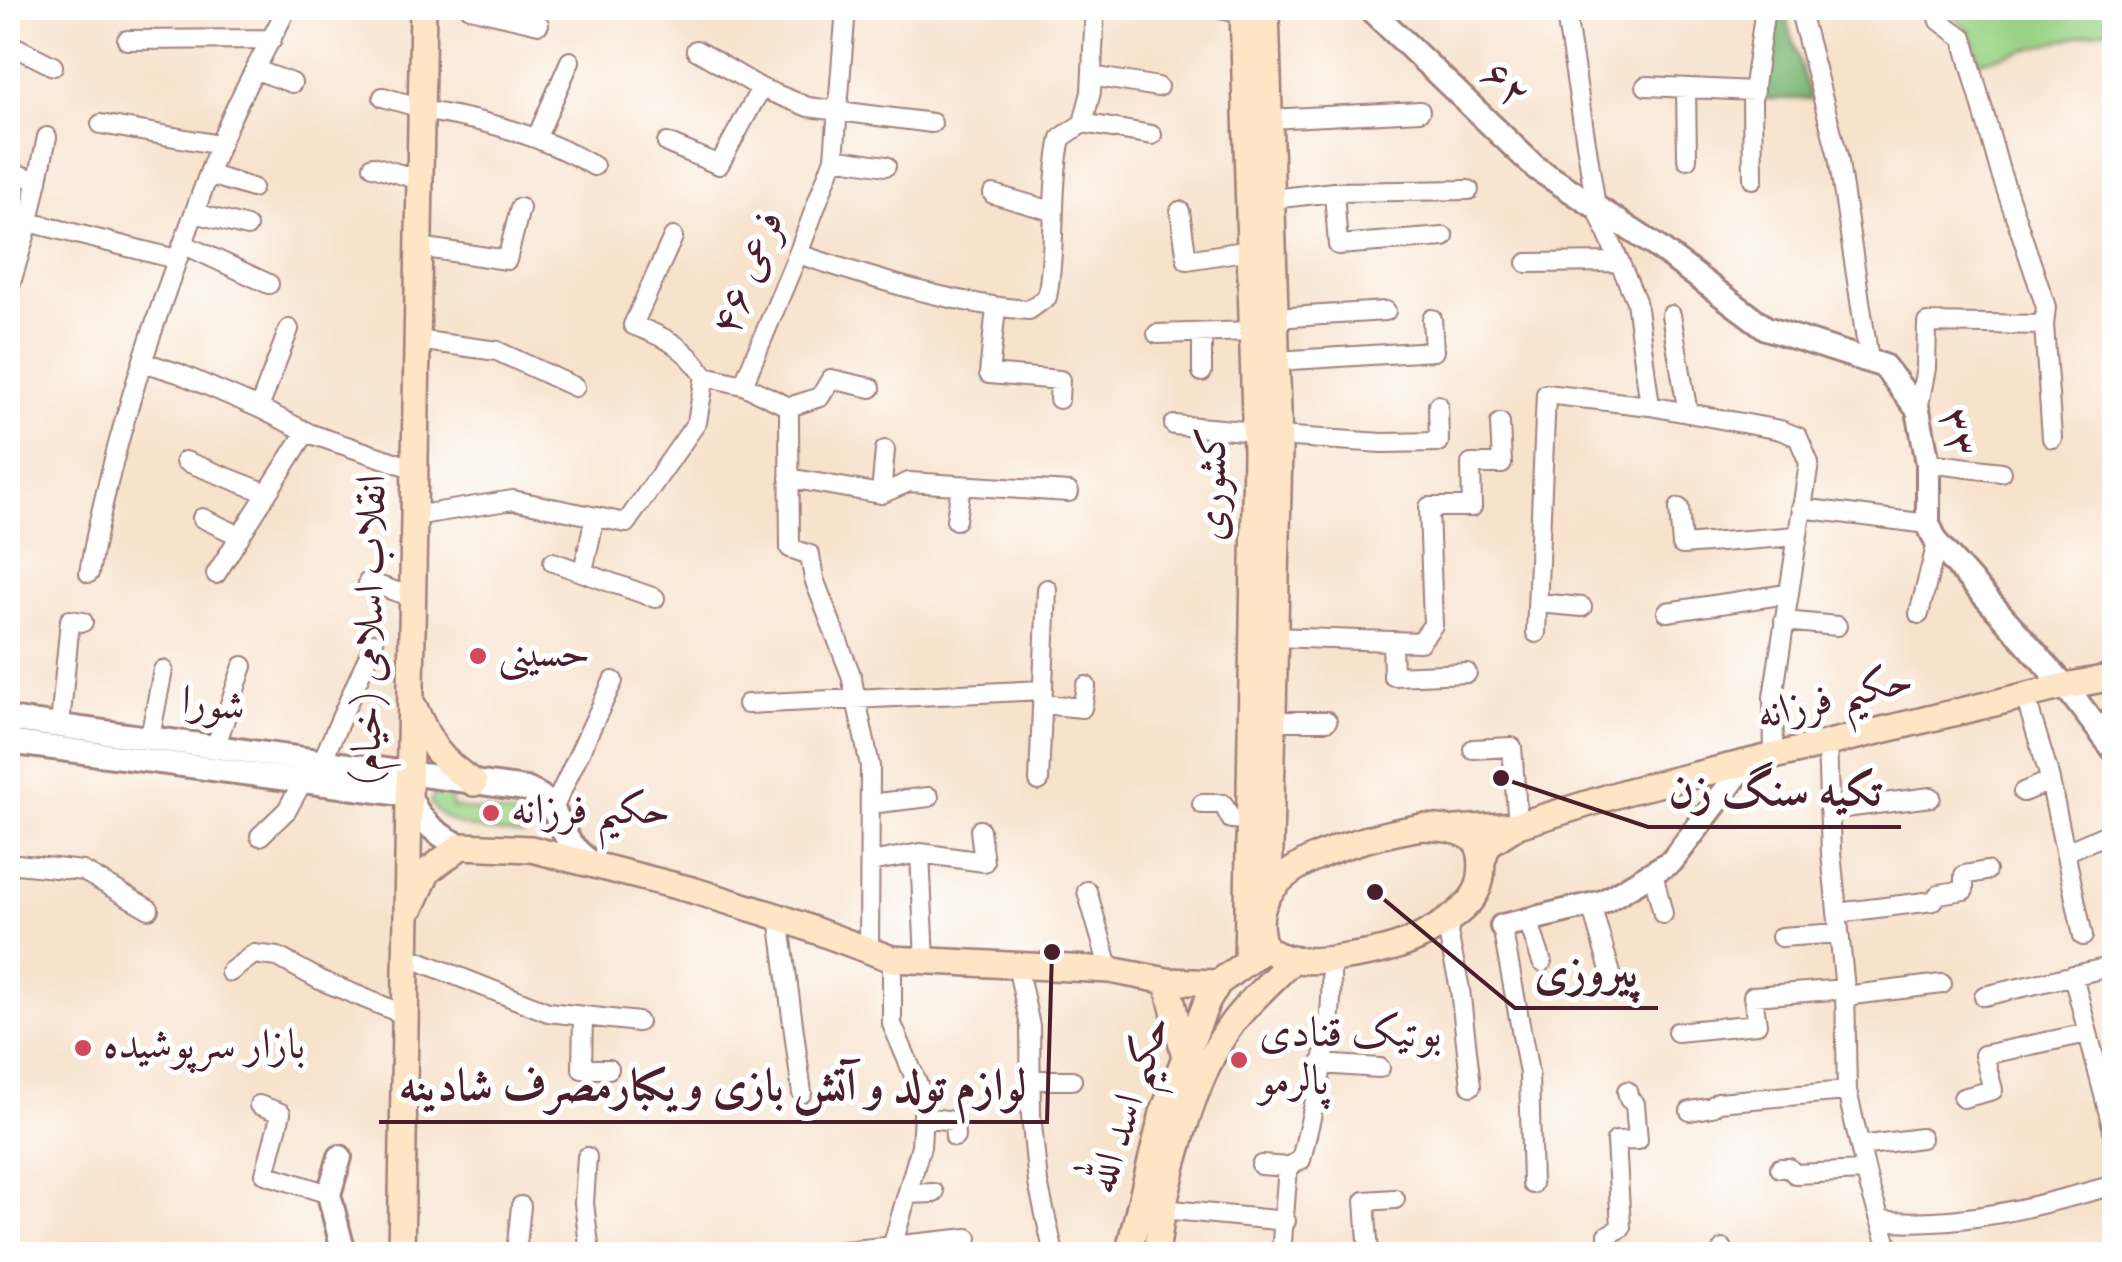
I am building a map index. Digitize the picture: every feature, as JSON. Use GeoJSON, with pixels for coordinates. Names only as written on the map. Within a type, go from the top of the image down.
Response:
{"type":"FeatureCollection","features":[{"type":"Feature","properties":{"kind":"main road","name":"انقلاب اسلامی (خیام)"},"geometry":{"type":"LineString","coordinates":[[401,1254],[418,247],[427,110],[423,8]]}},
{"type":"Feature","properties":{"kind":"main road","name":"کشوری"},"geometry":{"type":"LineString","coordinates":[[1251,10],[1270,118],[1272,199],[1264,324],[1272,637],[1269,892],[1256,955]]}},
{"type":"Feature","properties":{"kind":"main road","name":"کشوری"},"geometry":{"type":"LineString","coordinates":[[1251,10],[1250,250],[1264,324],[1276,361],[1267,434],[1250,820],[1256,955]]}},
{"type":"Feature","properties":{"kind":"main road","name":"حکیم فرزانه"},"geometry":{"type":"LineString","coordinates":[[1518,824],[1629,791],[2114,677]]}},
{"type":"Feature","properties":{"kind":"main road"},"geometry":{"type":"LineString","coordinates":[[410,698],[432,748],[444,762],[474,783]]}},
{"type":"Feature","properties":{"kind":"main road"},"geometry":{"type":"LineString","coordinates":[[1269,892],[1298,867],[1339,846],[1422,826],[1451,829],[1518,824]]}},
{"type":"Feature","properties":{"kind":"main road"},"geometry":{"type":"LineString","coordinates":[[407,917],[428,871],[461,846],[531,850],[589,862],[778,917],[880,955],[925,961],[1110,970],[1167,981],[1218,983],[1256,955],[1330,960],[1378,952],[1427,934],[1451,918],[1477,892],[1488,844],[1518,824]]}},
{"type":"Feature","properties":{"kind":"main road"},"geometry":{"type":"LineString","coordinates":[[1451,829],[1474,840],[1482,861]]}},
{"type":"Feature","properties":{"kind":"main road","name":"حکیم اسد الله"},"geometry":{"type":"LineString","coordinates":[[1156,1254],[1162,1209],[1183,1130],[1230,1025],[1292,960]]}},
{"type":"Feature","properties":{"kind":"main road"},"geometry":{"type":"LineString","coordinates":[[1167,981],[1185,1056]]}},
{"type":"Feature","properties":{"kind":"main road","name":"حکیم اسد الله"},"geometry":{"type":"LineString","coordinates":[[1128,1254],[1148,1165],[1185,1056],[1218,983]]}},
{"type":"Feature","properties":{"kind":"street"},"geometry":{"type":"LineString","coordinates":[[88,573],[109,469],[180,252],[220,145],[287,8]]}},
{"type":"Feature","properties":{"kind":"street"},"geometry":{"type":"LineString","coordinates":[[470,8],[539,24]]}},
{"type":"Feature","properties":{"kind":"street","name":"فرعی ۴۶"},"geometry":{"type":"LineString","coordinates":[[414,516],[513,500],[626,523],[697,422],[704,376],[743,385],[834,158],[846,8]]}},
{"type":"Feature","properties":{"kind":"street"},"geometry":{"type":"LineString","coordinates":[[798,254],[873,278],[996,308],[1029,310],[1047,297],[1061,138],[1083,123],[1092,76],[1095,8]]}},
{"type":"Feature","properties":{"kind":"street"},"geometry":{"type":"LineString","coordinates":[[1215,8],[1251,10]]}},
{"type":"Feature","properties":{"kind":"street","name":"۶۲"},"geometry":{"type":"LineString","coordinates":[[1369,8],[1536,168],[1596,207]]}},
{"type":"Feature","properties":{"kind":"street"},"geometry":{"type":"LineString","coordinates":[[1564,8],[1596,207],[1636,301],[1650,406]]}},
{"type":"Feature","properties":{"kind":"street"},"geometry":{"type":"LineString","coordinates":[[1754,179],[1754,91],[1765,8]]}},
{"type":"Feature","properties":{"kind":"street"},"geometry":{"type":"LineString","coordinates":[[1799,8],[1838,156],[1869,360]]}},
{"type":"Feature","properties":{"kind":"street"},"geometry":{"type":"LineString","coordinates":[[1936,8],[1940,21],[1963,38],[2000,171],[2046,307],[2052,438]]}},
{"type":"Feature","properties":{"kind":"street"},"geometry":{"type":"LineString","coordinates":[[128,40],[272,38]]}},
{"type":"Feature","properties":{"kind":"street"},"geometry":{"type":"LineString","coordinates":[[8,43],[54,66]]}},
{"type":"Feature","properties":{"kind":"street"},"geometry":{"type":"LineString","coordinates":[[696,50],[760,88],[808,107],[932,124]]}},
{"type":"Feature","properties":{"kind":"street"},"geometry":{"type":"LineString","coordinates":[[537,137],[570,61]]}},
{"type":"Feature","properties":{"kind":"street"},"geometry":{"type":"LineString","coordinates":[[256,70],[292,83]]}},
{"type":"Feature","properties":{"kind":"street"},"geometry":{"type":"LineString","coordinates":[[1092,76],[1158,87]]}},
{"type":"Feature","properties":{"kind":"street"},"geometry":{"type":"LineString","coordinates":[[1646,86],[1754,91]]}},
{"type":"Feature","properties":{"kind":"street"},"geometry":{"type":"LineString","coordinates":[[668,143],[719,165],[760,88]]}},
{"type":"Feature","properties":{"kind":"street"},"geometry":{"type":"LineString","coordinates":[[1686,88],[1687,159]]}},
{"type":"Feature","properties":{"kind":"street"},"geometry":{"type":"LineString","coordinates":[[382,97],[494,122],[537,137],[594,166]]}},
{"type":"Feature","properties":{"kind":"street"},"geometry":{"type":"LineString","coordinates":[[1270,118],[1420,111]]}},
{"type":"Feature","properties":{"kind":"street"},"geometry":{"type":"LineString","coordinates":[[1083,123],[1152,136]]}},
{"type":"Feature","properties":{"kind":"street"},"geometry":{"type":"LineString","coordinates":[[101,124],[220,145]]}},
{"type":"Feature","properties":{"kind":"street"},"geometry":{"type":"LineString","coordinates":[[8,293],[29,222],[46,137]]}},
{"type":"Feature","properties":{"kind":"street"},"geometry":{"type":"LineString","coordinates":[[834,158],[886,166]]}},
{"type":"Feature","properties":{"kind":"street"},"geometry":{"type":"LineString","coordinates":[[373,166],[420,180]]}},
{"type":"Feature","properties":{"kind":"street"},"geometry":{"type":"LineString","coordinates":[[8,171],[38,181]]}},
{"type":"Feature","properties":{"kind":"street"},"geometry":{"type":"LineString","coordinates":[[211,175],[252,188]]}},
{"type":"Feature","properties":{"kind":"street"},"geometry":{"type":"LineString","coordinates":[[1272,199],[1334,192],[1470,190]]}},
{"type":"Feature","properties":{"kind":"street"},"geometry":{"type":"LineString","coordinates":[[1334,192],[1338,245],[1444,238]]}},
{"type":"Feature","properties":{"kind":"street"},"geometry":{"type":"LineString","coordinates":[[993,194],[1052,210]]}},
{"type":"Feature","properties":{"kind":"street","name":"۳۳"},"geometry":{"type":"LineString","coordinates":[[1596,207],[1656,246],[1766,328],[1869,360],[1894,375],[1918,410],[1928,463],[1933,533]]}},
{"type":"Feature","properties":{"kind":"street"},"geometry":{"type":"LineString","coordinates":[[418,247],[507,260],[520,208]]}},
{"type":"Feature","properties":{"kind":"street"},"geometry":{"type":"LineString","coordinates":[[1180,211],[1187,260],[1250,250]]}},
{"type":"Feature","properties":{"kind":"street"},"geometry":{"type":"LineString","coordinates":[[196,213],[247,227]]}},
{"type":"Feature","properties":{"kind":"street"},"geometry":{"type":"LineString","coordinates":[[29,222],[180,252],[269,284]]}},
{"type":"Feature","properties":{"kind":"street"},"geometry":{"type":"LineString","coordinates":[[673,237],[633,325],[664,337],[689,353],[704,376]]}},
{"type":"Feature","properties":{"kind":"street"},"geometry":{"type":"LineString","coordinates":[[1527,263],[1620,262]]}},
{"type":"Feature","properties":{"kind":"street"},"geometry":{"type":"LineString","coordinates":[[996,308],[989,374],[1060,380],[1059,399]]}},
{"type":"Feature","properties":{"kind":"street"},"geometry":{"type":"LineString","coordinates":[[1157,334],[1202,334],[1386,311]]}},
{"type":"Feature","properties":{"kind":"street"},"geometry":{"type":"LineString","coordinates":[[1670,314],[1688,413]]}},
{"type":"Feature","properties":{"kind":"street"},"geometry":{"type":"LineString","coordinates":[[1276,361],[1434,351],[1432,319]]}},
{"type":"Feature","properties":{"kind":"street"},"geometry":{"type":"LineString","coordinates":[[1918,410],[1926,368],[1927,323],[2044,325]]}},
{"type":"Feature","properties":{"kind":"street"},"geometry":{"type":"LineString","coordinates":[[260,408],[289,329]]}},
{"type":"Feature","properties":{"kind":"street"},"geometry":{"type":"LineString","coordinates":[[1202,334],[1202,372]]}},
{"type":"Feature","properties":{"kind":"street"},"geometry":{"type":"LineString","coordinates":[[417,340],[497,351],[575,387]]}},
{"type":"Feature","properties":{"kind":"street"},"geometry":{"type":"LineString","coordinates":[[142,362],[178,373],[306,432],[414,469]]}},
{"type":"Feature","properties":{"kind":"street"},"geometry":{"type":"LineString","coordinates":[[743,385],[789,407],[820,397],[831,379],[871,388]]}},
{"type":"Feature","properties":{"kind":"street"},"geometry":{"type":"LineString","coordinates":[[1536,633],[1546,394],[1650,406],[1780,430],[1798,437],[1808,463],[1774,697],[1774,756]]}},
{"type":"Feature","properties":{"kind":"street"},"geometry":{"type":"LineString","coordinates":[[1174,424],[1382,443],[1439,442],[1438,405]]}},
{"type":"Feature","properties":{"kind":"street"},"geometry":{"type":"LineString","coordinates":[[789,407],[790,548],[810,555],[814,580],[851,675],[870,766],[870,862],[880,955],[892,1024],[924,1099],[922,1146],[890,1251]]}},
{"type":"Feature","properties":{"kind":"street"},"geometry":{"type":"LineString","coordinates":[[1272,637],[1420,642],[1433,625],[1429,507],[1472,506],[1471,464],[1502,464],[1500,423]]}},
{"type":"Feature","properties":{"kind":"street"},"geometry":{"type":"LineString","coordinates":[[216,574],[306,432]]}},
{"type":"Feature","properties":{"kind":"street"},"geometry":{"type":"LineString","coordinates":[[881,494],[885,450]]}},
{"type":"Feature","properties":{"kind":"street"},"geometry":{"type":"LineString","coordinates":[[184,460],[267,493]]}},
{"type":"Feature","properties":{"kind":"street"},"geometry":{"type":"LineString","coordinates":[[1928,463],[2000,472]]}},
{"type":"Feature","properties":{"kind":"street"},"geometry":{"type":"LineString","coordinates":[[790,478],[881,494],[909,482],[1069,492]]}},
{"type":"Feature","properties":{"kind":"street"},"geometry":{"type":"LineString","coordinates":[[956,520],[961,486]]}},
{"type":"Feature","properties":{"kind":"street"},"geometry":{"type":"LineString","coordinates":[[1679,508],[1682,544],[1797,536]]}},
{"type":"Feature","properties":{"kind":"street"},"geometry":{"type":"LineString","coordinates":[[1801,508],[1933,533],[2065,686],[2114,750]]}},
{"type":"Feature","properties":{"kind":"street"},"geometry":{"type":"LineString","coordinates":[[583,571],[594,517]]}},
{"type":"Feature","properties":{"kind":"street"},"geometry":{"type":"LineString","coordinates":[[202,518],[238,535]]}},
{"type":"Feature","properties":{"kind":"street"},"geometry":{"type":"LineString","coordinates":[[1919,614],[1933,533]]}},
{"type":"Feature","properties":{"kind":"street"},"geometry":{"type":"LineString","coordinates":[[553,562],[655,598]]}},
{"type":"Feature","properties":{"kind":"street"},"geometry":{"type":"LineString","coordinates":[[368,582],[412,597]]}},
{"type":"Feature","properties":{"kind":"street"},"geometry":{"type":"LineString","coordinates":[[1039,781],[1047,589]]}},
{"type":"Feature","properties":{"kind":"street"},"geometry":{"type":"LineString","coordinates":[[1667,612],[1787,594]]}},
{"type":"Feature","properties":{"kind":"street"},"geometry":{"type":"LineString","coordinates":[[1538,603],[1582,607]]}},
{"type":"Feature","properties":{"kind":"street"},"geometry":{"type":"LineString","coordinates":[[60,725],[70,620],[83,622]]}},
{"type":"Feature","properties":{"kind":"street"},"geometry":{"type":"LineString","coordinates":[[1784,622],[1837,626]]}},
{"type":"Feature","properties":{"kind":"street"},"geometry":{"type":"LineString","coordinates":[[1392,641],[1392,676],[1468,674]]}},
{"type":"Feature","properties":{"kind":"street"},"geometry":{"type":"LineString","coordinates":[[322,759],[374,643]]}},
{"type":"Feature","properties":{"kind":"street"},"geometry":{"type":"LineString","coordinates":[[216,746],[242,666]]}},
{"type":"Feature","properties":{"kind":"street"},"geometry":{"type":"LineString","coordinates":[[150,737],[163,670]]}},
{"type":"Feature","properties":{"kind":"street"},"geometry":{"type":"LineString","coordinates":[[531,850],[549,828],[554,807],[613,681]]}},
{"type":"Feature","properties":{"kind":"street"},"geometry":{"type":"LineString","coordinates":[[747,704],[1042,697],[1082,708],[1086,686]]}},
{"type":"Feature","properties":{"kind":"street"},"geometry":{"type":"LineString","coordinates":[[2025,696],[2050,781],[2084,936]]}},
{"type":"Feature","properties":{"kind":"street","name":"شورا"},"geometry":{"type":"LineString","coordinates":[[8,718],[322,759],[409,783]]}},
{"type":"Feature","properties":{"kind":"street"},"geometry":{"type":"LineString","coordinates":[[1272,722],[1327,721]]}},
{"type":"Feature","properties":{"kind":"street","name":"شورا"},"geometry":{"type":"LineString","coordinates":[[8,742],[304,782],[409,783]]}},
{"type":"Feature","properties":{"kind":"street"},"geometry":{"type":"LineString","coordinates":[[1827,743],[1845,992],[1847,1091],[1865,1171],[1891,1254]]}},
{"type":"Feature","properties":{"kind":"street"},"geometry":{"type":"LineString","coordinates":[[1473,749],[1512,747],[1518,824]]}},
{"type":"Feature","properties":{"kind":"street"},"geometry":{"type":"LineString","coordinates":[[1532,1184],[1529,1073],[1502,926],[1603,902],[1672,861],[1747,762]]}},
{"type":"Feature","properties":{"kind":"street"},"geometry":{"type":"LineString","coordinates":[[2023,792],[2050,781]]}},
{"type":"Feature","properties":{"kind":"street"},"geometry":{"type":"LineString","coordinates":[[260,836],[287,810],[304,782]]}},
{"type":"Feature","properties":{"kind":"street"},"geometry":{"type":"LineString","coordinates":[[461,846],[428,826],[415,810],[409,783],[474,783],[526,789],[544,796],[554,807],[570,843],[589,862]]}},
{"type":"Feature","properties":{"kind":"street"},"geometry":{"type":"LineString","coordinates":[[870,804],[928,797]]}},
{"type":"Feature","properties":{"kind":"street"},"geometry":{"type":"LineString","coordinates":[[1830,810],[1931,797]]}},
{"type":"Feature","properties":{"kind":"street"},"geometry":{"type":"LineString","coordinates":[[1202,804],[1223,804],[1230,819],[1250,820]]}},
{"type":"Feature","properties":{"kind":"street"},"geometry":{"type":"LineString","coordinates":[[870,862],[920,852],[984,862],[980,830]]}},
{"type":"Feature","properties":{"kind":"street"},"geometry":{"type":"LineString","coordinates":[[2066,852],[2114,830]]}},
{"type":"Feature","properties":{"kind":"street"},"geometry":{"type":"LineString","coordinates":[[920,852],[925,961]]}},
{"type":"Feature","properties":{"kind":"street"},"geometry":{"type":"LineString","coordinates":[[8,863],[82,872],[149,909]]}},
{"type":"Feature","properties":{"kind":"street"},"geometry":{"type":"LineString","coordinates":[[1837,914],[1934,901],[1939,894],[1964,890],[1964,875],[1986,871]]}},
{"type":"Feature","properties":{"kind":"street"},"geometry":{"type":"LineString","coordinates":[[1653,873],[1663,914]]}},
{"type":"Feature","properties":{"kind":"street"},"geometry":{"type":"LineString","coordinates":[[1087,891],[1110,970]]}},
{"type":"Feature","properties":{"kind":"street"},"geometry":{"type":"LineString","coordinates":[[1591,905],[1616,991]]}},
{"type":"Feature","properties":{"kind":"street"},"geometry":{"type":"LineString","coordinates":[[778,917],[802,1093]]}},
{"type":"Feature","properties":{"kind":"street"},"geometry":{"type":"LineString","coordinates":[[1451,918],[1448,933],[1460,989],[1471,1086]]}},
{"type":"Feature","properties":{"kind":"street"},"geometry":{"type":"LineString","coordinates":[[1528,920],[1542,962]]}},
{"type":"Feature","properties":{"kind":"street"},"geometry":{"type":"LineString","coordinates":[[1781,937],[1840,933]]}},
{"type":"Feature","properties":{"kind":"street"},"geometry":{"type":"LineString","coordinates":[[230,972],[254,954],[278,957],[320,980],[405,1016]]}},
{"type":"Feature","properties":{"kind":"street"},"geometry":{"type":"LineString","coordinates":[[1261,1165],[1288,1167],[1301,1160],[1328,1028],[1330,960]]}},
{"type":"Feature","properties":{"kind":"street"},"geometry":{"type":"LineString","coordinates":[[420,962],[548,1012],[638,1022]]}},
{"type":"Feature","properties":{"kind":"street"},"geometry":{"type":"LineString","coordinates":[[1017,965],[1030,1026],[1038,1183],[1054,1254]]}},
{"type":"Feature","properties":{"kind":"street"},"geometry":{"type":"LineString","coordinates":[[1984,996],[2114,966]]}},
{"type":"Feature","properties":{"kind":"street"},"geometry":{"type":"LineString","coordinates":[[2073,975],[2114,1134]]}},
{"type":"Feature","properties":{"kind":"street"},"geometry":{"type":"LineString","coordinates":[[1676,1032],[1758,1024],[1752,996],[1942,984]]}},
{"type":"Feature","properties":{"kind":"street"},"geometry":{"type":"LineString","coordinates":[[583,1016],[582,1070],[609,1069]]}},
{"type":"Feature","properties":{"kind":"street"},"geometry":{"type":"LineString","coordinates":[[1963,1098],[1993,1090],[1984,1054],[2088,1033]]}},
{"type":"Feature","properties":{"kind":"street"},"geometry":{"type":"LineString","coordinates":[[1320,1064],[1380,1068]]}},
{"type":"Feature","properties":{"kind":"street"},"geometry":{"type":"LineString","coordinates":[[1030,1080],[1072,1080]]}},
{"type":"Feature","properties":{"kind":"street"},"geometry":{"type":"LineString","coordinates":[[1610,1254],[1608,1234],[1621,1228],[1616,1141],[1638,1140],[1635,1104],[1626,1091]]}},
{"type":"Feature","properties":{"kind":"street"},"geometry":{"type":"LineString","coordinates":[[1690,1111],[1718,1102],[1847,1091]]}},
{"type":"Feature","properties":{"kind":"street"},"geometry":{"type":"LineString","coordinates":[[259,1105],[281,1112],[265,1174],[328,1194]]}},
{"type":"Feature","properties":{"kind":"street"},"geometry":{"type":"LineString","coordinates":[[923,1117],[954,1121],[955,1137]]}},
{"type":"Feature","properties":{"kind":"street"},"geometry":{"type":"LineString","coordinates":[[1860,1146],[1921,1138]]}},
{"type":"Feature","properties":{"kind":"street"},"geometry":{"type":"LineString","coordinates":[[340,1157],[328,1194],[344,1254]]}},
{"type":"Feature","properties":{"kind":"street"},"geometry":{"type":"LineString","coordinates":[[588,1158],[584,1203],[590,1254]]}},
{"type":"Feature","properties":{"kind":"street"},"geometry":{"type":"LineString","coordinates":[[1282,1254],[1288,1167]]}},
{"type":"Feature","properties":{"kind":"street"},"geometry":{"type":"LineString","coordinates":[[1780,1168],[1795,1174],[1865,1171]]}},
{"type":"Feature","properties":{"kind":"street"},"geometry":{"type":"LineString","coordinates":[[1880,1220],[1914,1224],[1989,1216],[2114,1184]]}},
{"type":"Feature","properties":{"kind":"street"},"geometry":{"type":"LineString","coordinates":[[908,1194],[934,1193]]}},
{"type":"Feature","properties":{"kind":"street"},"geometry":{"type":"LineString","coordinates":[[1369,1254],[1365,1200],[1395,1198]]}},
{"type":"Feature","properties":{"kind":"street"},"geometry":{"type":"LineString","coordinates":[[516,1254],[521,1206]]}},
{"type":"Feature","properties":{"kind":"street"},"geometry":{"type":"LineString","coordinates":[[1162,1209],[1286,1221]]}},
{"type":"Feature","properties":{"kind":"street"},"geometry":{"type":"LineString","coordinates":[[816,1254],[890,1251],[968,1238]]}},
{"type":"Feature","properties":{"kind":"green space"},"geometry":{"type":"Polygon","coordinates":[[[1779,8],[1783,8],[1811,99],[1764,99],[1779,8]]]}},
{"type":"Feature","properties":{"kind":"green space"},"geometry":{"type":"Polygon","coordinates":[[[1947,8],[2107,8],[2114,27],[1979,62],[1971,31],[1949,15],[1947,8]]]}},
{"type":"Feature","properties":{"kind":"green space","name":"حکیم فرزانه"},"geometry":{"type":"Polygon","coordinates":[[[441,792],[451,794],[452,807],[526,817],[531,801],[545,815],[544,823],[524,836],[460,825],[438,813],[430,803],[441,792]]]}},
{"type":"Feature","properties":{"kind":"place","name":"حسینی"},"geometry":{"type":"Point","coordinates":[478,656]}},
{"type":"Feature","properties":{"kind":"place","name":"تکیه سنگ زن"},"geometry":{"type":"Point","coordinates":[1501,778]}},
{"type":"Feature","properties":{"kind":"place","name":"حکیم فرزانه"},"geometry":{"type":"Point","coordinates":[491,813]}},
{"type":"Feature","properties":{"kind":"place","name":"پیروزی"},"geometry":{"type":"Point","coordinates":[1375,892]}},
{"type":"Feature","properties":{"kind":"place","name":"لوازم تولد و آتش بازی و یکبارمصرف شادینه"},"geometry":{"type":"Point","coordinates":[1052,952]}},
{"type":"Feature","properties":{"kind":"place","name":"بازار سرپوشیده"},"geometry":{"type":"Point","coordinates":[83,1048]}},
{"type":"Feature","properties":{"kind":"place","name":"بوتیک قنادی پالرمو"},"geometry":{"type":"Point","coordinates":[1239,1060]}}]}
